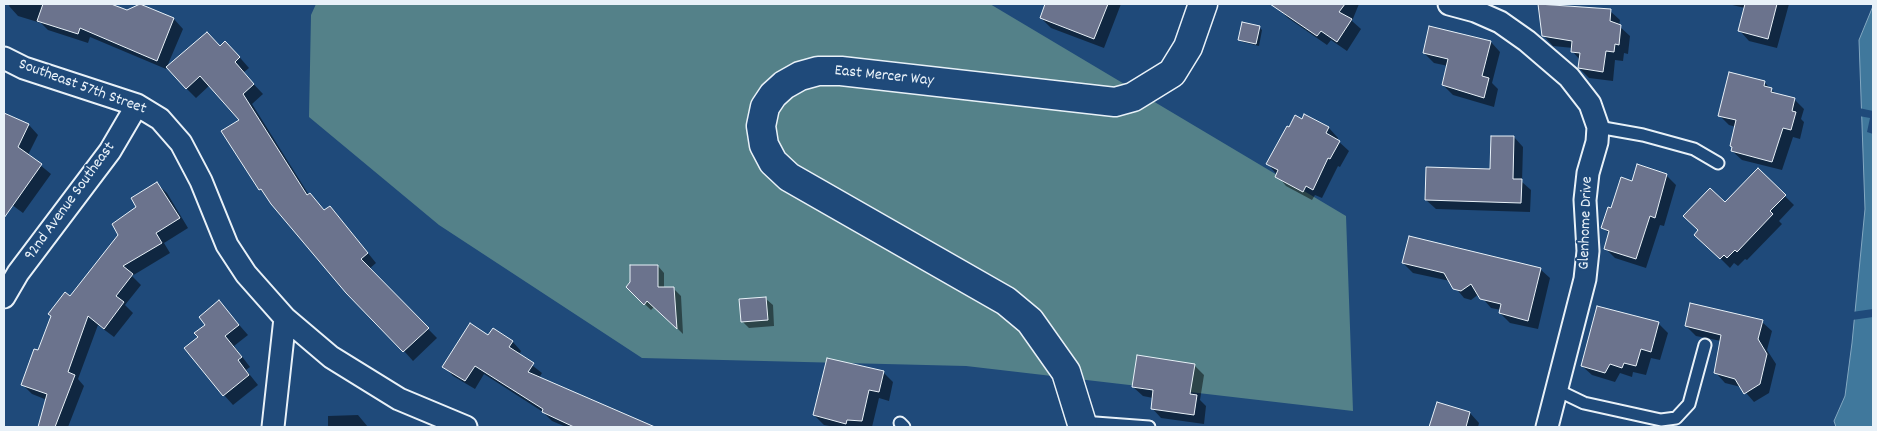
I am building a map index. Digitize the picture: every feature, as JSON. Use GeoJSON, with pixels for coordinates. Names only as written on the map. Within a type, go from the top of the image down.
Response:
{"type":"FeatureCollection","features":[{"type":"Feature","properties":{"kind":"street","name":"East Mercer Way"},"geometry":{"type":"LineString","coordinates":[[1082,424],[1066,372],[1030,321],[1006,301],[789,177],[773,162],[764,145],[761,126],[765,107],[773,95],[784,85],[800,76],[826,71],[1115,102],[1133,97],[1172,73],[1188,47],[1204,4]]}},
{"type":"Feature","properties":{"kind":"street","name":"Glenhome Drive"},"geometry":{"type":"LineString","coordinates":[[1449,4],[1475,11],[1500,22],[1569,76],[1590,104],[1598,128],[1597,142],[1588,173],[1585,200],[1588,251],[1585,279],[1546,427]]}},
{"type":"Feature","properties":{"kind":"street","name":"Southeast 57th Street"},"geometry":{"type":"LineString","coordinates":[[4,58],[24,68],[137,105],[160,118],[181,143],[201,181],[228,244],[246,274],[285,318],[331,357],[431,420],[466,427]]}},
{"type":"Feature","properties":{"kind":"street","name":"92nd Avenue Southeast"},"geometry":{"type":"LineString","coordinates":[[4,297],[18,273],[110,151],[137,105]]}},
{"type":"Feature","properties":{"kind":"street"},"geometry":{"type":"LineString","coordinates":[[273,427],[285,318]]}},
{"type":"Feature","properties":{"kind":"lane"},"geometry":{"type":"LineString","coordinates":[[1598,128],[1643,135],[1694,149],[1718,163]]}},
{"type":"Feature","properties":{"kind":"lane"},"geometry":{"type":"LineString","coordinates":[[1557,390],[1584,403],[1661,420],[1676,418],[1689,404],[1705,345]]}},
{"type":"Feature","properties":{"kind":"lane"},"geometry":{"type":"LineString","coordinates":[[1082,424],[1149,427]]}},
{"type":"Feature","properties":{"kind":"green space"},"geometry":{"type":"Polygon","coordinates":[[[316,4],[990,4],[1346,216],[1353,411],[966,366],[642,358],[439,225],[309,117],[311,15],[316,4]]]}},
{"type":"Feature","properties":{"kind":"water"},"geometry":{"type":"Polygon","coordinates":[[[1873,6],[1873,427],[1836,427],[1834,421],[1845,396],[1865,209],[1859,40],[1873,6]]]}},
{"type":"Feature","properties":{"kind":"pier"},"geometry":{"type":"Polygon","coordinates":[[[1859,108],[1873,111],[1873,134],[1867,132],[1870,118],[1859,116],[1859,108]]]}},
{"type":"Feature","properties":{"kind":"pier"},"geometry":{"type":"Polygon","coordinates":[[[1873,309],[1873,317],[1852,320],[1852,312],[1873,309]]]}},
{"type":"Feature","properties":{"kind":"building"},"geometry":{"type":"Polygon","coordinates":[[[43,4],[111,4],[127,10],[140,4],[174,18],[157,61],[80,28],[78,34],[37,21],[43,4]]]}},
{"type":"Feature","properties":{"kind":"building"},"geometry":{"type":"Polygon","coordinates":[[[1045,4],[1108,4],[1094,39],[1040,18],[1045,4]]]}},
{"type":"Feature","properties":{"kind":"building"},"geometry":{"type":"Polygon","coordinates":[[[1270,4],[1345,4],[1339,12],[1352,19],[1337,42],[1321,31],[1317,36],[1270,4]]]}},
{"type":"Feature","properties":{"kind":"building"},"geometry":{"type":"Polygon","coordinates":[[[1538,4],[1611,9],[1610,21],[1621,25],[1619,45],[1615,44],[1614,52],[1606,51],[1603,72],[1578,68],[1580,53],[1571,52],[1572,41],[1542,36],[1538,4]]]}},
{"type":"Feature","properties":{"kind":"building"},"geometry":{"type":"Polygon","coordinates":[[[1745,4],[1777,4],[1768,39],[1738,31],[1745,4]]]}},
{"type":"Feature","properties":{"kind":"building"},"geometry":{"type":"Polygon","coordinates":[[[1242,22],[1260,26],[1256,44],[1238,40],[1242,22]]]}},
{"type":"Feature","properties":{"kind":"building"},"geometry":{"type":"Polygon","coordinates":[[[1429,26],[1491,41],[1482,76],[1489,78],[1484,98],[1442,85],[1448,59],[1423,53],[1429,26]]]}},
{"type":"Feature","properties":{"kind":"building"},"geometry":{"type":"Polygon","coordinates":[[[207,32],[220,46],[225,41],[240,57],[235,62],[254,84],[243,94],[307,195],[310,193],[324,210],[330,206],[368,253],[361,259],[429,328],[403,352],[346,293],[271,204],[261,189],[259,190],[221,131],[239,120],[200,76],[186,89],[166,67],[207,32]]]}},
{"type":"Feature","properties":{"kind":"building"},"geometry":{"type":"Polygon","coordinates":[[[1729,72],[1765,81],[1764,86],[1772,88],[1771,92],[1795,98],[1792,111],[1796,112],[1791,130],[1783,128],[1772,162],[1731,151],[1732,147],[1730,146],[1736,120],[1718,116],[1729,72]]]}},
{"type":"Feature","properties":{"kind":"building"},"geometry":{"type":"Polygon","coordinates":[[[4,113],[29,124],[18,147],[42,164],[4,218],[4,113]]]}},
{"type":"Feature","properties":{"kind":"building"},"geometry":{"type":"Polygon","coordinates":[[[1304,114],[1329,127],[1326,133],[1340,141],[1330,159],[1328,158],[1313,190],[1306,186],[1303,192],[1275,177],[1278,170],[1266,164],[1295,115],[1302,119],[1304,114]]]}},
{"type":"Feature","properties":{"kind":"building"},"geometry":{"type":"Polygon","coordinates":[[[1491,136],[1514,136],[1513,179],[1522,179],[1521,203],[1425,200],[1426,167],[1490,169],[1491,136]]]}},
{"type":"Feature","properties":{"kind":"building"},"geometry":{"type":"Polygon","coordinates":[[[1637,164],[1667,174],[1655,218],[1650,216],[1636,259],[1604,249],[1609,231],[1601,228],[1608,207],[1611,208],[1621,177],[1632,181],[1637,164]]]}},
{"type":"Feature","properties":{"kind":"building"},"geometry":{"type":"Polygon","coordinates":[[[1758,168],[1786,195],[1770,211],[1773,214],[1737,252],[1735,250],[1727,258],[1724,255],[1720,259],[1694,235],[1698,230],[1683,216],[1710,188],[1725,202],[1758,168]]]}},
{"type":"Feature","properties":{"kind":"building"},"geometry":{"type":"Polygon","coordinates":[[[157,182],[180,218],[156,233],[162,243],[123,266],[133,274],[116,296],[124,302],[104,329],[88,316],[68,372],[75,375],[55,427],[38,427],[47,394],[21,385],[34,349],[38,350],[51,316],[48,314],[65,292],[70,296],[118,235],[112,224],[136,207],[131,198],[157,182]]]}},
{"type":"Feature","properties":{"kind":"building"},"geometry":{"type":"Polygon","coordinates":[[[1409,236],[1541,268],[1528,321],[1499,313],[1501,304],[1480,299],[1471,284],[1461,291],[1453,289],[1444,273],[1402,263],[1409,236]]]}},
{"type":"Feature","properties":{"kind":"building"},"geometry":{"type":"Polygon","coordinates":[[[630,265],[658,265],[658,287],[674,287],[677,329],[647,301],[644,305],[626,287],[630,282],[630,265]]]}},
{"type":"Feature","properties":{"kind":"building"},"geometry":{"type":"Polygon","coordinates":[[[766,297],[768,320],[741,322],[739,299],[766,297]]]}},
{"type":"Feature","properties":{"kind":"building"},"geometry":{"type":"Polygon","coordinates":[[[219,300],[239,325],[225,336],[242,357],[238,360],[249,375],[223,396],[184,348],[198,337],[194,333],[205,325],[199,317],[219,300]]]}},
{"type":"Feature","properties":{"kind":"building"},"geometry":{"type":"Polygon","coordinates":[[[1690,303],[1763,320],[1758,339],[1767,354],[1760,384],[1744,394],[1735,379],[1714,373],[1721,335],[1685,326],[1690,303]]]}},
{"type":"Feature","properties":{"kind":"building"},"geometry":{"type":"Polygon","coordinates":[[[1597,306],[1659,322],[1651,352],[1641,349],[1636,366],[1624,363],[1622,368],[1610,364],[1605,373],[1581,366],[1597,306]]]}},
{"type":"Feature","properties":{"kind":"building"},"geometry":{"type":"Polygon","coordinates":[[[470,323],[488,335],[493,328],[513,341],[509,347],[534,363],[528,372],[655,427],[574,427],[542,412],[543,409],[475,366],[465,381],[442,367],[470,323]]]}},
{"type":"Feature","properties":{"kind":"building"},"geometry":{"type":"Polygon","coordinates":[[[1137,355],[1195,364],[1190,394],[1197,395],[1194,415],[1151,409],[1153,390],[1132,387],[1137,355]]]}},
{"type":"Feature","properties":{"kind":"building"},"geometry":{"type":"Polygon","coordinates":[[[827,358],[884,371],[879,392],[869,390],[862,421],[847,420],[846,424],[813,415],[827,358]]]}},
{"type":"Feature","properties":{"kind":"building"},"geometry":{"type":"Polygon","coordinates":[[[1437,402],[1470,412],[1466,427],[1429,427],[1437,402]]]}}]}
